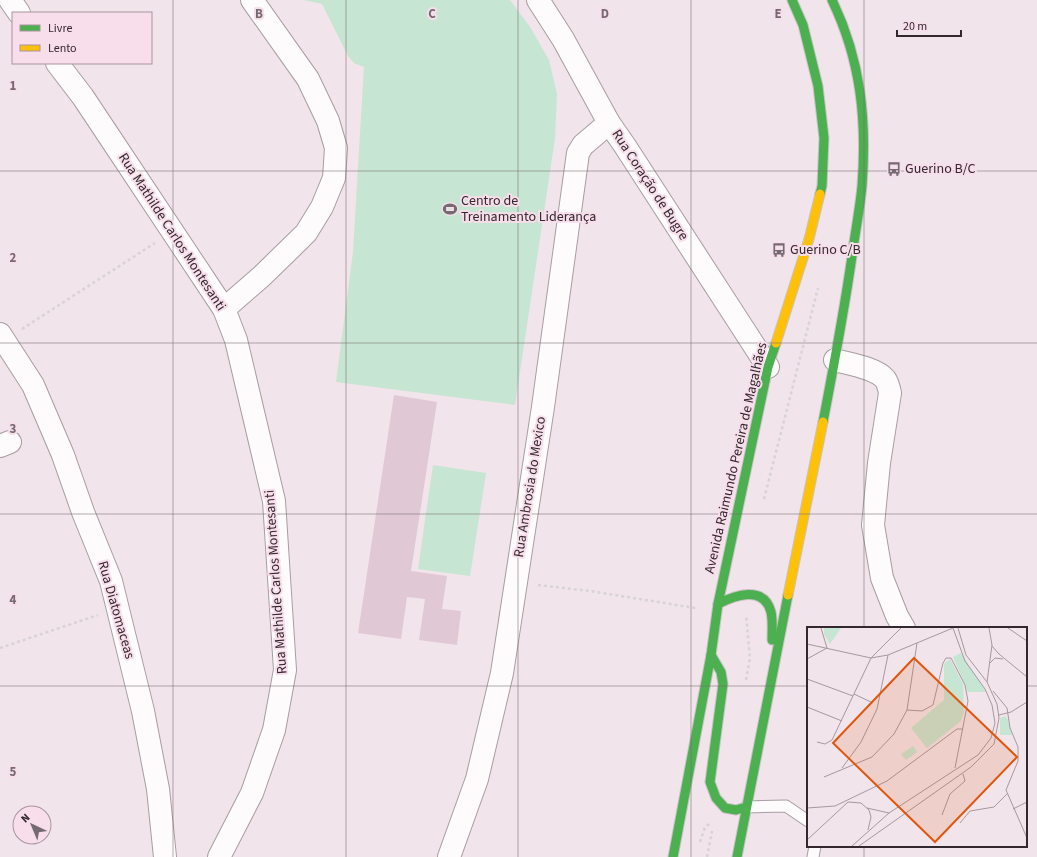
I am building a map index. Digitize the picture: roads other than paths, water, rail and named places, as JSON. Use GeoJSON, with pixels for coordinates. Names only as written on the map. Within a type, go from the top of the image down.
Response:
{"type":"FeatureCollection","features":[{"type":"Feature","properties":{"kind":"main road","name":"Avenida Raimundo Pereira de Magalhães"},"geometry":{"type":"LineString","coordinates":[[673,857],[711,655],[717,608],[768,367],[809,239],[822,186],[824,138],[818,86],[803,25],[792,0]]}},
{"type":"Feature","properties":{"kind":"main road"},"geometry":{"type":"LineString","coordinates":[[737,857],[835,360],[862,185],[864,129],[859,84],[850,41],[839,12],[832,0]]}},
{"type":"Feature","properties":{"kind":"main road"},"geometry":{"type":"LineString","coordinates":[[717,608],[735,595],[745,594],[760,598],[767,604],[773,627],[769,693]]}},
{"type":"Feature","properties":{"kind":"main road"},"geometry":{"type":"LineString","coordinates":[[711,655],[721,672],[723,684],[710,782],[716,798],[725,808],[736,810],[746,807]]}},
{"type":"Feature","properties":{"kind":"street"},"geometry":{"type":"LineString","coordinates":[[10,0],[18,12]]}},
{"type":"Feature","properties":{"kind":"street"},"geometry":{"type":"LineString","coordinates":[[224,309],[262,276],[306,233],[322,207],[334,178],[336,148],[328,121],[308,79],[252,0]]}},
{"type":"Feature","properties":{"kind":"street","name":"Rua Coração de Bugre"},"geometry":{"type":"LineString","coordinates":[[538,0],[563,39],[609,123],[768,367]]}},
{"type":"Feature","properties":{"kind":"street","name":"Rua Mathilde Carlos Montesanti"},"geometry":{"type":"LineString","coordinates":[[58,64],[83,97],[224,309],[236,340],[274,501],[285,670],[274,730],[252,793],[219,857]]}},
{"type":"Feature","properties":{"kind":"street","name":"Rua Ambrosia do Mexico"},"geometry":{"type":"LineString","coordinates":[[449,857],[477,779],[502,673],[541,415],[578,153],[583,145],[609,123]]}},
{"type":"Feature","properties":{"kind":"street","name":"Rua Diatomaceas"},"geometry":{"type":"LineString","coordinates":[[0,334],[33,385],[63,455],[83,512],[111,581],[144,711],[158,789],[165,857]]}},
{"type":"Feature","properties":{"kind":"street"},"geometry":{"type":"LineString","coordinates":[[835,360],[877,372],[888,384],[890,393],[879,463],[873,525],[882,578],[897,616],[903,627]]}},
{"type":"Feature","properties":{"kind":"lane"},"geometry":{"type":"LineString","coordinates":[[746,807],[786,806],[807,820]]}},
{"type":"Feature","properties":{"kind":"lane"},"geometry":{"type":"LineString","coordinates":[[813,857],[816,847]]}},
{"type":"Feature","properties":{"kind":"place","name":"Guerino B/C"},"geometry":{"type":"Point","coordinates":[894,169]}},
{"type":"Feature","properties":{"kind":"place","name":"Centro de Treinamento Liderança"},"geometry":{"type":"Point","coordinates":[450,209]}},
{"type":"Feature","properties":{"kind":"place","name":"Guerino C/B"},"geometry":{"type":"Point","coordinates":[779,250]}}]}
